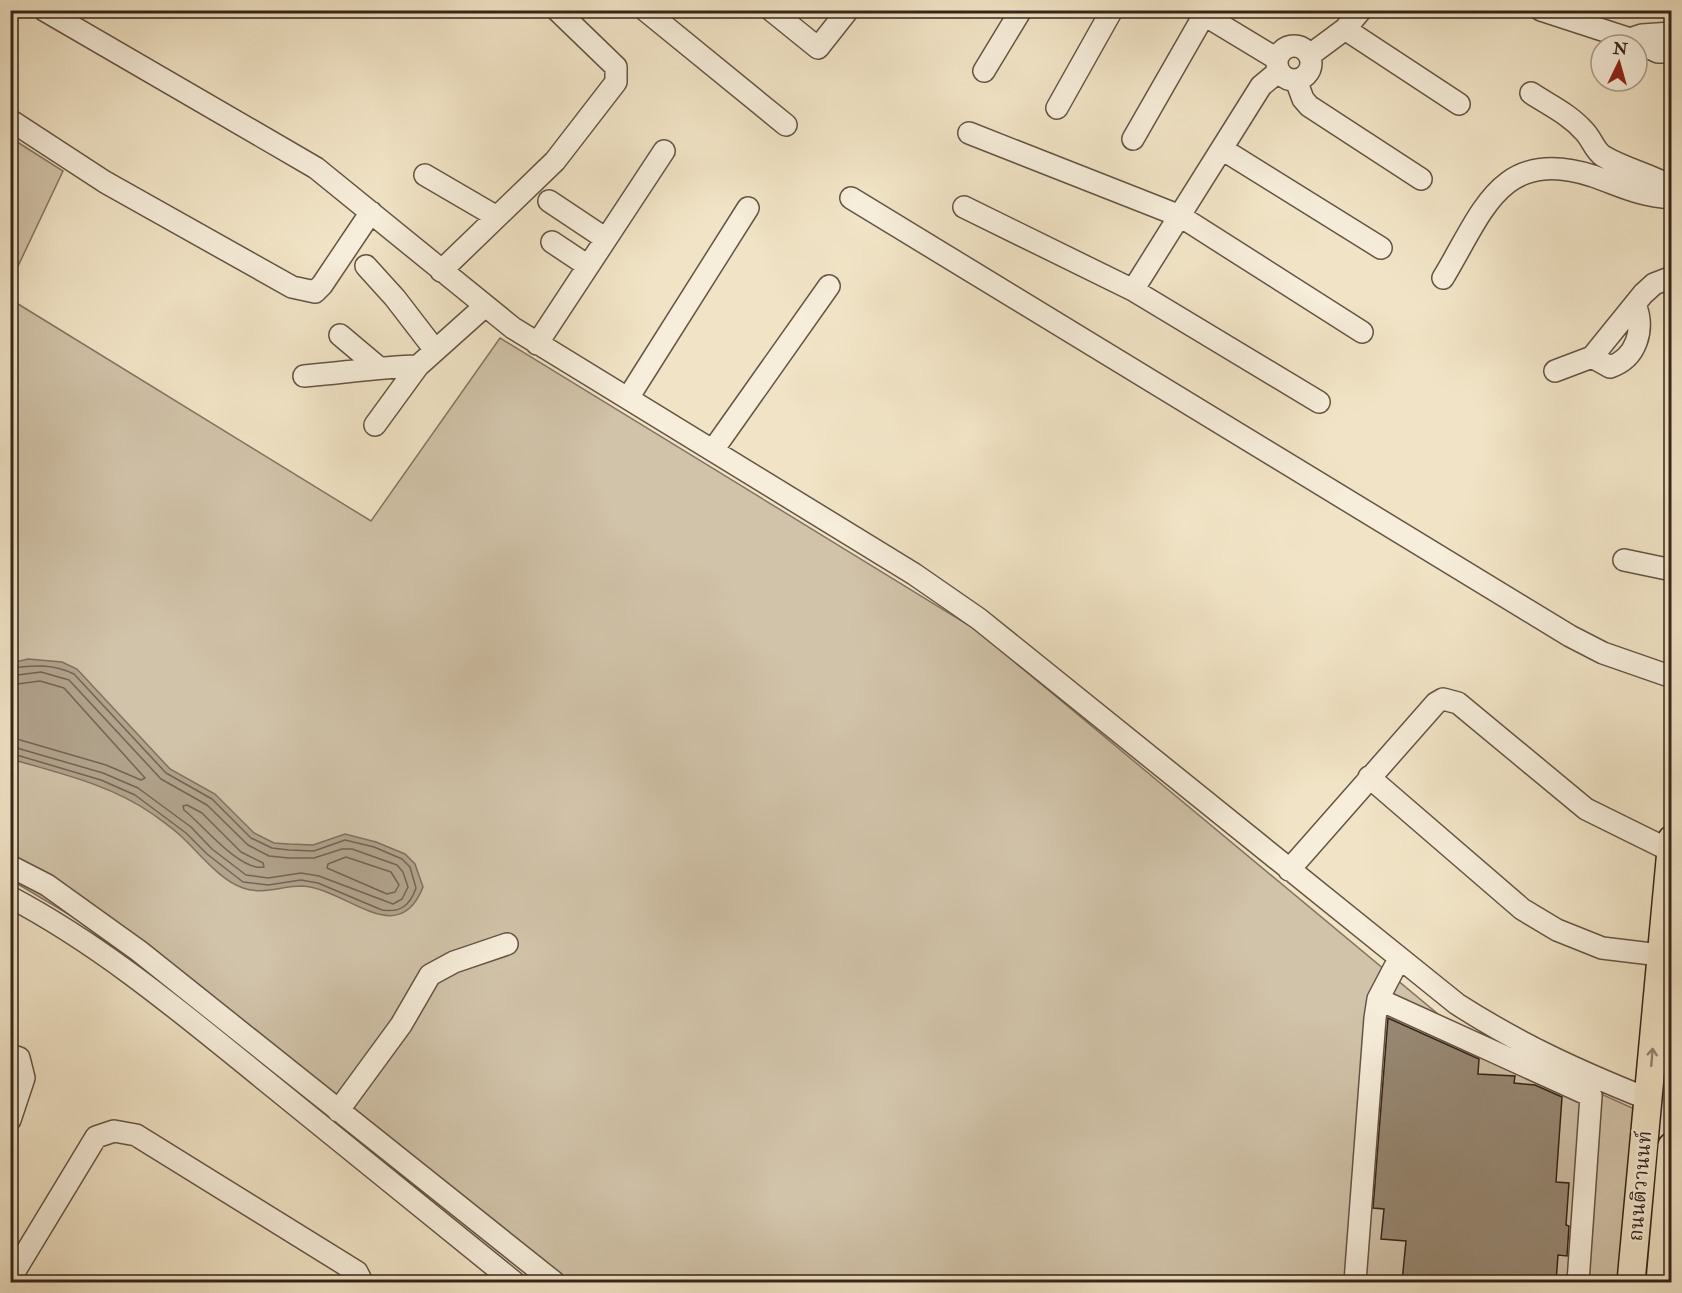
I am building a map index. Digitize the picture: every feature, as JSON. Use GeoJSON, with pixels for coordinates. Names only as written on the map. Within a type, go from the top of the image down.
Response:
{"type":"FeatureCollection","features":[{"type":"Feature","properties":{"kind":"main road","name":"ถนนติวานนท์"},"geometry":{"type":"LineString","coordinates":[[1632,1282],[1671,845]]}},
{"type":"Feature","properties":{"kind":"main road","name":"ถนนติวานนท์"},"geometry":{"type":"LineString","coordinates":[[1660,1282],[1671,1146]]}},
{"type":"Feature","properties":{"kind":"street"},"geometry":{"type":"LineString","coordinates":[[44,10],[316,168],[484,306],[537,344],[914,574],[980,619],[1457,1004],[1509,1037],[1648,1099]]}},
{"type":"Feature","properties":{"kind":"street"},"geometry":{"type":"LineString","coordinates":[[441,271],[555,161],[616,82],[616,67],[557,10]]}},
{"type":"Feature","properties":{"kind":"street"},"geometry":{"type":"LineString","coordinates":[[645,10],[786,126]]}},
{"type":"Feature","properties":{"kind":"street"},"geometry":{"type":"LineString","coordinates":[[771,10],[818,48],[848,10]]}},
{"type":"Feature","properties":{"kind":"street"},"geometry":{"type":"LineString","coordinates":[[984,71],[1021,10]]}},
{"type":"Feature","properties":{"kind":"street"},"geometry":{"type":"LineString","coordinates":[[1057,108],[1112,10]]}},
{"type":"Feature","properties":{"kind":"street"},"geometry":{"type":"LineString","coordinates":[[1310,55],[1346,28],[1361,10]]}},
{"type":"Feature","properties":{"kind":"street"},"geometry":{"type":"LineString","coordinates":[[1540,10],[1611,33]]}},
{"type":"Feature","properties":{"kind":"street"},"geometry":{"type":"LineString","coordinates":[[1133,139],[1200,13],[1284,70],[1309,106],[1421,179]]}},
{"type":"Feature","properties":{"kind":"street"},"geometry":{"type":"LineString","coordinates":[[1346,28],[1460,104]]}},
{"type":"Feature","properties":{"kind":"street"},"geometry":{"type":"LineString","coordinates":[[1649,35],[1671,33]]}},
{"type":"Feature","properties":{"kind":"street"},"geometry":{"type":"LineString","coordinates":[[1284,70],[1281,51],[1296,46],[1310,55]]}},
{"type":"Feature","properties":{"kind":"street"},"geometry":{"type":"LineString","coordinates":[[1649,48],[1658,52],[1671,52]]}},
{"type":"Feature","properties":{"kind":"street"},"geometry":{"type":"LineString","coordinates":[[1134,290],[1261,86],[1284,70],[1310,71],[1310,55]]}},
{"type":"Feature","properties":{"kind":"street"},"geometry":{"type":"LineString","coordinates":[[1531,93],[1568,116],[1586,132],[1597,152],[1671,187]]}},
{"type":"Feature","properties":{"kind":"street"},"geometry":{"type":"LineString","coordinates":[[10,120],[105,182],[292,287],[305,291],[315,292],[322,285],[371,212]]}},
{"type":"Feature","properties":{"kind":"street"},"geometry":{"type":"LineString","coordinates":[[969,133],[1180,216],[1362,332]]}},
{"type":"Feature","properties":{"kind":"street"},"geometry":{"type":"LineString","coordinates":[[1222,149],[1381,248]]}},
{"type":"Feature","properties":{"kind":"street"},"geometry":{"type":"LineString","coordinates":[[537,344],[664,151]]}},
{"type":"Feature","properties":{"kind":"street"},"geometry":{"type":"LineString","coordinates":[[1592,176],[1597,152]]}},
{"type":"Feature","properties":{"kind":"street"},"geometry":{"type":"LineString","coordinates":[[1443,278],[1491,197],[1511,178],[1533,168],[1550,168],[1592,176],[1626,191],[1671,198]]}},
{"type":"Feature","properties":{"kind":"street"},"geometry":{"type":"LineString","coordinates":[[425,174],[498,217]]}},
{"type":"Feature","properties":{"kind":"street"},"geometry":{"type":"LineString","coordinates":[[851,198],[1570,636],[1603,653],[1671,676]]}},
{"type":"Feature","properties":{"kind":"street"},"geometry":{"type":"LineString","coordinates":[[549,201],[606,239]]}},
{"type":"Feature","properties":{"kind":"street"},"geometry":{"type":"LineString","coordinates":[[964,207],[1134,290],[1319,402]]}},
{"type":"Feature","properties":{"kind":"street"},"geometry":{"type":"LineString","coordinates":[[628,398],[748,208]]}},
{"type":"Feature","properties":{"kind":"street"},"geometry":{"type":"LineString","coordinates":[[552,242],[588,266]]}},
{"type":"Feature","properties":{"kind":"street"},"geometry":{"type":"LineString","coordinates":[[366,266],[396,298],[435,350]]}},
{"type":"Feature","properties":{"kind":"street"},"geometry":{"type":"LineString","coordinates":[[1555,371],[1592,357],[1654,284],[1671,277]]}},
{"type":"Feature","properties":{"kind":"street"},"geometry":{"type":"LineString","coordinates":[[713,450],[829,286]]}},
{"type":"Feature","properties":{"kind":"street"},"geometry":{"type":"LineString","coordinates":[[375,425],[418,366],[484,306]]}},
{"type":"Feature","properties":{"kind":"street"},"geometry":{"type":"LineString","coordinates":[[340,335],[378,367]]}},
{"type":"Feature","properties":{"kind":"street"},"geometry":{"type":"LineString","coordinates":[[304,376],[378,367],[418,366]]}},
{"type":"Feature","properties":{"kind":"street"},"geometry":{"type":"LineString","coordinates":[[1624,560],[1671,570]]}},
{"type":"Feature","properties":{"kind":"street"},"geometry":{"type":"LineString","coordinates":[[1289,870],[1369,777],[1436,703],[1443,699],[1451,700],[1586,809],[1671,845]]}},
{"type":"Feature","properties":{"kind":"street"},"geometry":{"type":"LineString","coordinates":[[1369,777],[1531,915],[1557,930],[1602,948],[1660,954]]}},
{"type":"Feature","properties":{"kind":"street"},"geometry":{"type":"LineString","coordinates":[[10,866],[47,885],[139,951],[554,1282]]}},
{"type":"Feature","properties":{"kind":"street"},"geometry":{"type":"LineString","coordinates":[[11,897],[46,916],[157,994],[514,1282]]}},
{"type":"Feature","properties":{"kind":"street"},"geometry":{"type":"LineString","coordinates":[[338,1111],[401,1025],[430,975],[454,962],[507,944]]}},
{"type":"Feature","properties":{"kind":"street"},"geometry":{"type":"LineString","coordinates":[[1355,1282],[1378,999],[1399,959]]}},
{"type":"Feature","properties":{"kind":"street"},"geometry":{"type":"LineString","coordinates":[[1378,999],[1591,1096],[1578,1282]]}},
{"type":"Feature","properties":{"kind":"street"},"geometry":{"type":"LineString","coordinates":[[10,1055],[19,1058],[24,1078],[10,1120]]}},
{"type":"Feature","properties":{"kind":"street"},"geometry":{"type":"LineString","coordinates":[[10,1279],[96,1137],[114,1131],[136,1134],[357,1272],[362,1282]]}},
{"type":"Feature","properties":{"kind":"shaded area"},"geometry":{"type":"Polygon","coordinates":[[[11,138],[63,171],[11,281],[11,138]]]}},
{"type":"Feature","properties":{"kind":"shaded area"},"geometry":{"type":"Polygon","coordinates":[[[10,299],[371,521],[500,338],[975,629],[1456,1029],[1639,1111],[1623,1282],[537,1282],[345,1128],[75,918],[11,880],[10,299]]]}},
{"type":"Feature","properties":{"kind":"water"},"geometry":{"type":"Polygon","coordinates":[[[28,659],[62,662],[77,669],[170,769],[215,794],[254,833],[274,843],[313,845],[345,834],[376,842],[405,854],[415,864],[423,887],[412,905],[400,914],[385,915],[319,889],[294,886],[258,891],[243,888],[226,879],[176,831],[135,803],[83,780],[11,759],[11,663],[28,659]]]}},
{"type":"Feature","properties":{"kind":"building"},"geometry":{"type":"Polygon","coordinates":[[[1388,1018],[1479,1059],[1478,1074],[1515,1076],[1514,1083],[1535,1085],[1562,1097],[1556,1182],[1569,1183],[1566,1225],[1569,1226],[1567,1256],[1558,1255],[1556,1282],[1402,1282],[1406,1241],[1381,1239],[1384,1209],[1373,1208],[1388,1018]]]}}]}
